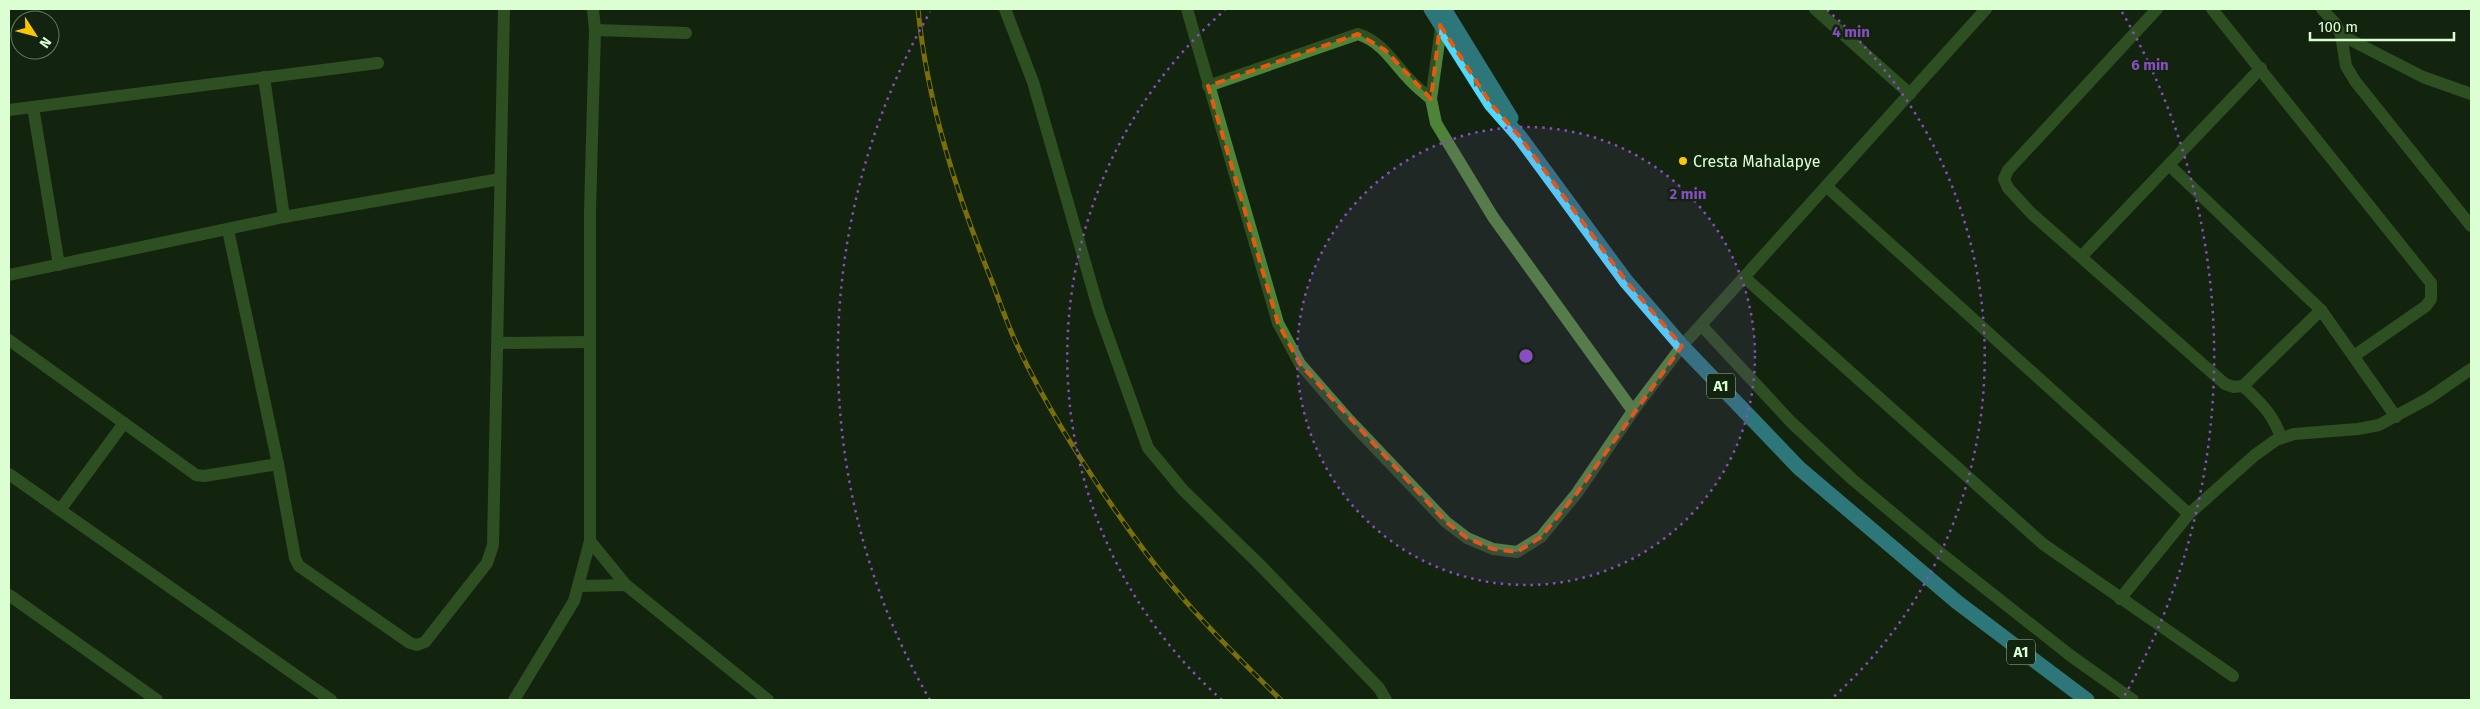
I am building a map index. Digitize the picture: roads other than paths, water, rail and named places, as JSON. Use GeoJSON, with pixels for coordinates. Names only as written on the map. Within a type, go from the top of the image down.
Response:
{"type":"FeatureCollection","features":[{"type":"Feature","properties":{"kind":"highway","name":"A1"},"geometry":{"type":"LineString","coordinates":[[1440,9],[1440,25],[1482,92],[1520,137],[1626,281],[1682,346],[1806,474],[1957,602],[2087,700]]}},
{"type":"Feature","properties":{"kind":"highway","name":"A1"},"geometry":{"type":"LineString","coordinates":[[1440,9],[1501,100],[1520,137]]}},
{"type":"Feature","properties":{"kind":"street"},"geometry":{"type":"LineString","coordinates":[[228,230],[278,464],[292,549],[299,566],[410,643],[417,645],[425,642],[492,554],[504,9]]}},
{"type":"Feature","properties":{"kind":"street"},"geometry":{"type":"LineString","coordinates":[[514,700],[574,601],[590,541],[590,211],[594,131],[595,30],[593,9]]}},
{"type":"Feature","properties":{"kind":"street"},"geometry":{"type":"LineString","coordinates":[[1005,9],[1033,82],[1099,311],[1148,448],[1182,490],[1258,563],[1379,688],[1386,700]]}},
{"type":"Feature","properties":{"kind":"street"},"geometry":{"type":"LineString","coordinates":[[1186,9],[1278,323],[1300,364],[1356,427],[1446,522],[1466,538],[1494,549],[1517,552],[1542,537],[1577,493],[1633,410],[1682,346],[1986,9]]}},
{"type":"Feature","properties":{"kind":"street"},"geometry":{"type":"LineString","coordinates":[[1815,9],[1910,94]]}},
{"type":"Feature","properties":{"kind":"street"},"geometry":{"type":"LineString","coordinates":[[2157,9],[2008,170],[2004,179],[2019,200],[2225,384],[2234,387],[2243,386],[2321,310]]}},
{"type":"Feature","properties":{"kind":"street"},"geometry":{"type":"LineString","coordinates":[[2212,9],[2261,68],[2432,287],[2431,299],[2426,306],[2354,356]]}},
{"type":"Feature","properties":{"kind":"street"},"geometry":{"type":"LineString","coordinates":[[2322,9],[2335,24],[2340,35],[2346,66],[2355,81],[2471,226]]}},
{"type":"Feature","properties":{"kind":"street"},"geometry":{"type":"LineString","coordinates":[[1440,25],[1431,99],[1436,123],[1493,218],[1633,410]]}},
{"type":"Feature","properties":{"kind":"street"},"geometry":{"type":"LineString","coordinates":[[595,30],[686,33]]}},
{"type":"Feature","properties":{"kind":"street"},"geometry":{"type":"LineString","coordinates":[[1208,86],[1358,34],[1370,38],[1385,50],[1409,79],[1431,99]]}},
{"type":"Feature","properties":{"kind":"street"},"geometry":{"type":"LineString","coordinates":[[2340,35],[2424,78],[2471,94]]}},
{"type":"Feature","properties":{"kind":"street"},"geometry":{"type":"LineString","coordinates":[[9,110],[378,63]]}},
{"type":"Feature","properties":{"kind":"street"},"geometry":{"type":"LineString","coordinates":[[2082,256],[2261,68]]}},
{"type":"Feature","properties":{"kind":"street"},"geometry":{"type":"LineString","coordinates":[[264,77],[284,217]]}},
{"type":"Feature","properties":{"kind":"street"},"geometry":{"type":"LineString","coordinates":[[33,107],[59,265]]}},
{"type":"Feature","properties":{"kind":"street"},"geometry":{"type":"LineString","coordinates":[[2168,165],[2321,310],[2396,418]]}},
{"type":"Feature","properties":{"kind":"street"},"geometry":{"type":"LineString","coordinates":[[9,275],[284,217],[500,179]]}},
{"type":"Feature","properties":{"kind":"street"},"geometry":{"type":"LineString","coordinates":[[1827,187],[2189,514]]}},
{"type":"Feature","properties":{"kind":"street"},"geometry":{"type":"LineString","coordinates":[[1744,277],[2043,544],[2233,676]]}},
{"type":"Feature","properties":{"kind":"street"},"geometry":{"type":"LineString","coordinates":[[1701,325],[1791,422],[1852,479],[2055,644],[2133,700]]}},
{"type":"Feature","properties":{"kind":"street"},"geometry":{"type":"LineString","coordinates":[[9,340],[196,475],[204,476],[278,464]]}},
{"type":"Feature","properties":{"kind":"street"},"geometry":{"type":"LineString","coordinates":[[498,342],[590,342]]}},
{"type":"Feature","properties":{"kind":"street"},"geometry":{"type":"LineString","coordinates":[[2120,599],[2189,514],[2255,455],[2281,438],[2294,434],[2358,430],[2379,425],[2396,418],[2471,369]]}},
{"type":"Feature","properties":{"kind":"street"},"geometry":{"type":"LineString","coordinates":[[2243,386],[2266,408],[2276,421],[2281,438]]}},
{"type":"Feature","properties":{"kind":"street"},"geometry":{"type":"LineString","coordinates":[[60,510],[124,423]]}},
{"type":"Feature","properties":{"kind":"street"},"geometry":{"type":"LineString","coordinates":[[9,474],[331,700]]}},
{"type":"Feature","properties":{"kind":"street"},"geometry":{"type":"LineString","coordinates":[[590,541],[626,585],[768,700]]}},
{"type":"Feature","properties":{"kind":"street"},"geometry":{"type":"LineString","coordinates":[[579,586],[626,585]]}},
{"type":"Feature","properties":{"kind":"street"},"geometry":{"type":"LineString","coordinates":[[9,596],[157,700]]}},
{"type":"Feature","properties":{"kind":"railway"},"geometry":{"type":"LineString","coordinates":[[918,9],[928,78],[955,180],[1015,341],[1032,375],[1062,428],[1111,505],[1161,573],[1228,647],[1281,700]]}},
{"type":"Feature","properties":{"kind":"place","name":"Cresta Mahalapye"},"geometry":{"type":"Point","coordinates":[1683,161]}}]}
